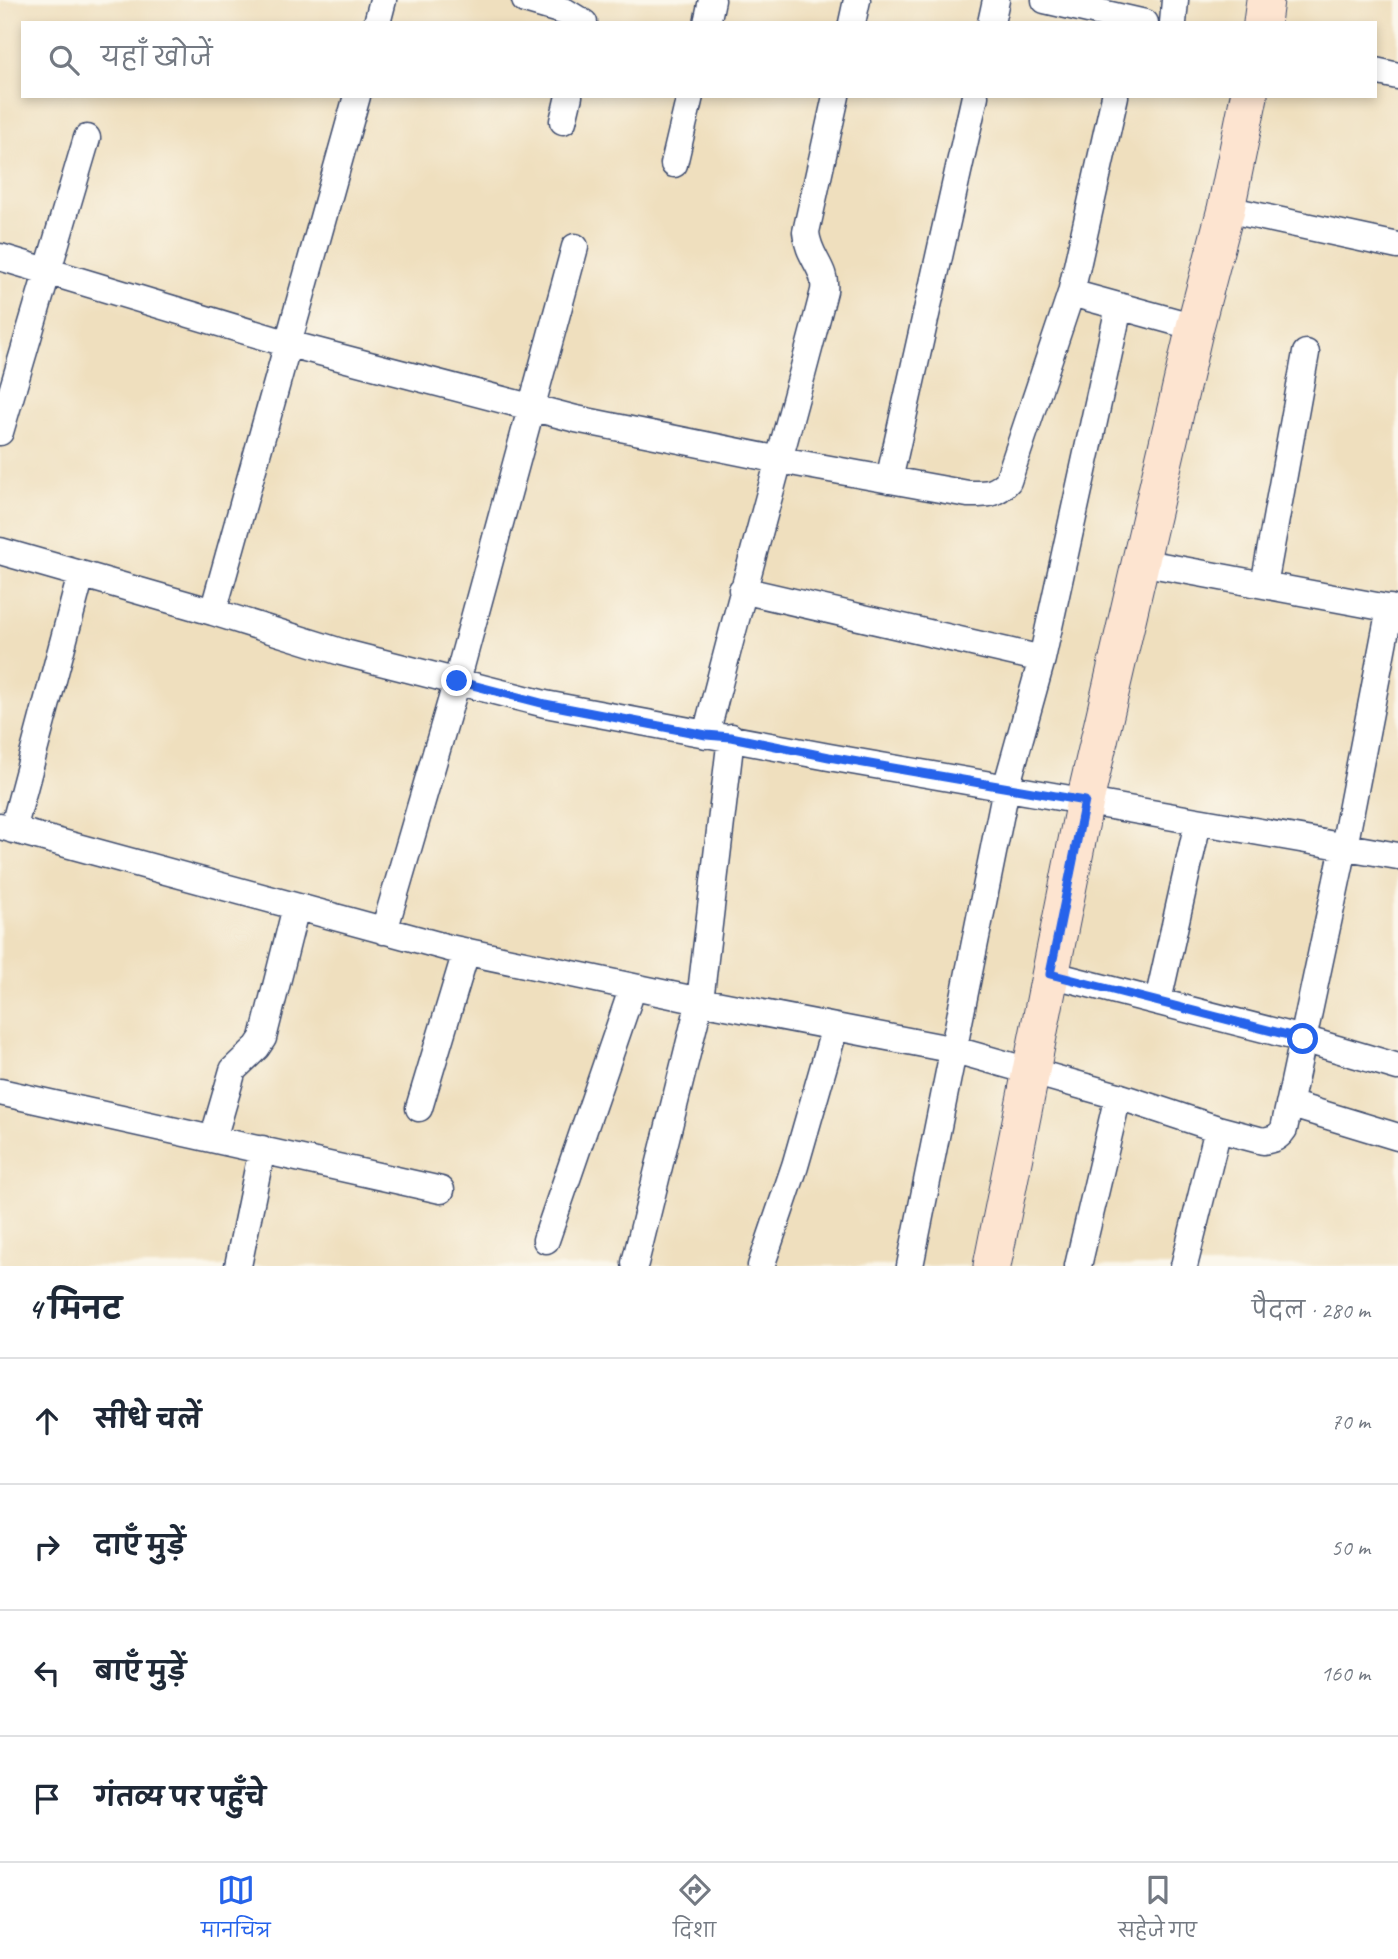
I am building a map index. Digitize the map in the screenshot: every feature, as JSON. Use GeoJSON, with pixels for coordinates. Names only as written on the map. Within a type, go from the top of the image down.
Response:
{"type":"FeatureCollection","features":[{"type":"Feature","properties":{"kind":"street"},"geometry":{"type":"LineString","coordinates":[[378,21],[383,0]]}},
{"type":"Feature","properties":{"kind":"street"},"geometry":{"type":"LineString","coordinates":[[525,0],[566,12],[581,21]]}},
{"type":"Feature","properties":{"kind":"street"},"geometry":{"type":"LineString","coordinates":[[707,21],[712,0]]}},
{"type":"Feature","properties":{"kind":"street"},"geometry":{"type":"LineString","coordinates":[[852,21],[857,0]]}},
{"type":"Feature","properties":{"kind":"street"},"geometry":{"type":"LineString","coordinates":[[991,21],[996,0]]}},
{"type":"Feature","properties":{"kind":"street"},"geometry":{"type":"LineString","coordinates":[[1045,0],[1132,21]]}},
{"type":"Feature","properties":{"kind":"street"},"geometry":{"type":"LineString","coordinates":[[1174,21],[1175,0]]}},
{"type":"Feature","properties":{"kind":"street"},"geometry":{"type":"LineString","coordinates":[[1262,21],[1265,0]]}},
{"type":"Feature","properties":{"kind":"street"},"geometry":{"type":"LineString","coordinates":[[1377,71],[1398,76]]}},
{"type":"Feature","properties":{"kind":"street"},"geometry":{"type":"LineString","coordinates":[[213,612],[356,98]]}},
{"type":"Feature","properties":{"kind":"street"},"geometry":{"type":"LineString","coordinates":[[674,164],[690,98]]}},
{"type":"Feature","properties":{"kind":"street"},"geometry":{"type":"LineString","coordinates":[[635,1263],[700,1001],[718,736],[742,590],[780,460],[824,291],[823,273],[809,251],[806,232],[836,98]]}},
{"type":"Feature","properties":{"kind":"street"},"geometry":{"type":"LineString","coordinates":[[889,480],[975,98]]}},
{"type":"Feature","properties":{"kind":"street"},"geometry":{"type":"LineString","coordinates":[[0,257],[289,344],[576,419],[780,460],[968,494],[989,495],[1001,489],[1008,481],[1071,293],[1115,98]]}},
{"type":"Feature","properties":{"kind":"street"},"geometry":{"type":"LineString","coordinates":[[992,1266],[1085,801],[1195,327],[1226,209],[1249,98]]}},
{"type":"Feature","properties":{"kind":"street"},"geometry":{"type":"LineString","coordinates":[[0,432],[88,138]]}},
{"type":"Feature","properties":{"kind":"street"},"geometry":{"type":"LineString","coordinates":[[1226,209],[1398,246]]}},
{"type":"Feature","properties":{"kind":"street"},"geometry":{"type":"LineString","coordinates":[[384,931],[457,681],[575,247]]}},
{"type":"Feature","properties":{"kind":"street"},"geometry":{"type":"LineString","coordinates":[[1071,293],[1195,327]]}},
{"type":"Feature","properties":{"kind":"street"},"geometry":{"type":"LineString","coordinates":[[910,1266],[1006,788],[1042,659],[1119,307]]}},
{"type":"Feature","properties":{"kind":"street"},"geometry":{"type":"LineString","coordinates":[[1264,585],[1307,354]]}},
{"type":"Feature","properties":{"kind":"street"},"geometry":{"type":"LineString","coordinates":[[0,551],[341,652],[545,704],[829,757],[1398,856]]}},
{"type":"Feature","properties":{"kind":"street"},"geometry":{"type":"LineString","coordinates":[[81,575],[7,828],[466,952],[955,1050],[1263,1141],[1279,1137],[1284,1129],[1394,609],[1140,562]]}},
{"type":"Feature","properties":{"kind":"street"},"geometry":{"type":"LineString","coordinates":[[742,590],[1042,659]]}},
{"type":"Feature","properties":{"kind":"street"},"geometry":{"type":"LineString","coordinates":[[1158,1001],[1198,822]]}},
{"type":"Feature","properties":{"kind":"street"},"geometry":{"type":"LineString","coordinates":[[213,1139],[233,1070],[263,1038],[296,907]]}},
{"type":"Feature","properties":{"kind":"street"},"geometry":{"type":"LineString","coordinates":[[419,1108],[466,952]]}},
{"type":"Feature","properties":{"kind":"street"},"geometry":{"type":"LineString","coordinates":[[1050,974],[1303,1039],[1398,1067]]}},
{"type":"Feature","properties":{"kind":"street"},"geometry":{"type":"LineString","coordinates":[[546,1240],[633,987]]}},
{"type":"Feature","properties":{"kind":"street"},"geometry":{"type":"LineString","coordinates":[[761,1266],[795,1166],[835,1027]]}},
{"type":"Feature","properties":{"kind":"street"},"geometry":{"type":"LineString","coordinates":[[0,1091],[440,1190]]}},
{"type":"Feature","properties":{"kind":"street"},"geometry":{"type":"LineString","coordinates":[[1078,1266],[1118,1096]]}},
{"type":"Feature","properties":{"kind":"street"},"geometry":{"type":"LineString","coordinates":[[1289,1104],[1398,1137]]}},
{"type":"Feature","properties":{"kind":"street"},"geometry":{"type":"LineString","coordinates":[[1184,1266],[1218,1129]]}},
{"type":"Feature","properties":{"kind":"street"},"geometry":{"type":"LineString","coordinates":[[238,1266],[262,1149]]}},
{"type":"Feature","properties":{"kind":"route"},"geometry":{"type":"LineString","coordinates":[[457,681],[545,704],[706,735],[731,737],[829,757],[1085,801],[1050,974],[1303,1039]]}}]}
